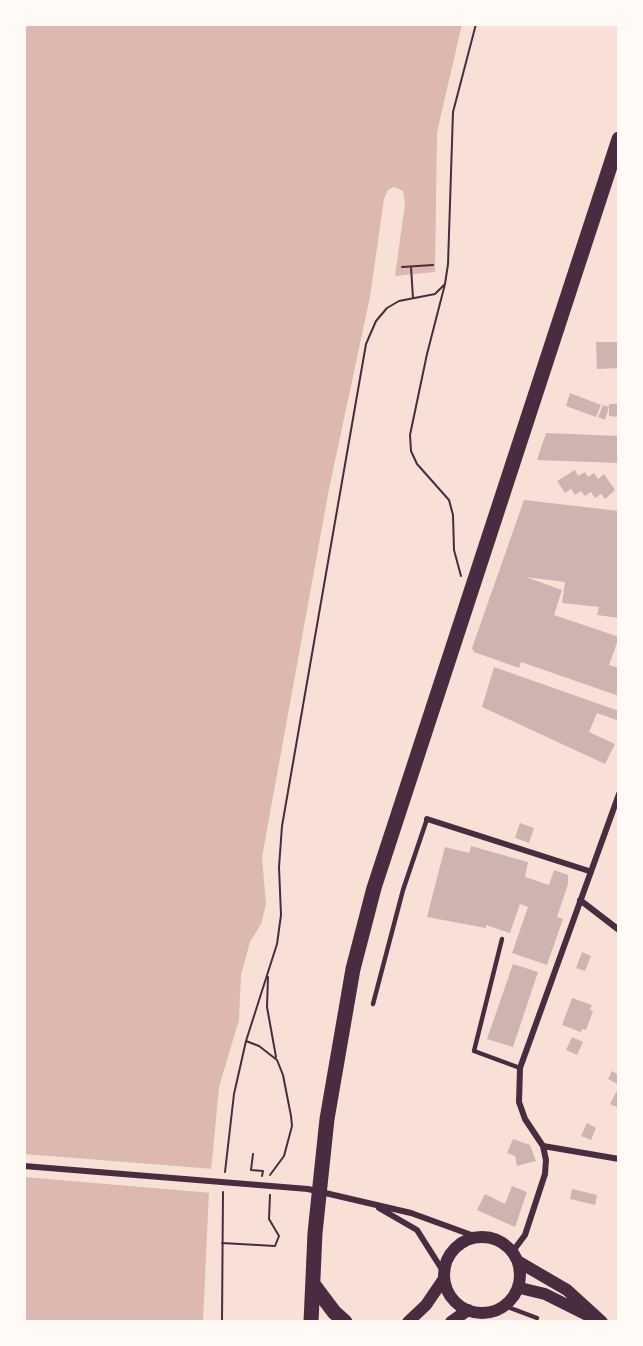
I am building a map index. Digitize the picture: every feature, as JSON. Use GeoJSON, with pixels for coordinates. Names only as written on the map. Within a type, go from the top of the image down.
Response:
{"type":"FeatureCollection","features":[{"type":"Feature","properties":{"kind":"highway"},"geometry":{"type":"LineString","coordinates":[[311,1322],[315,1233],[327,1119],[353,969],[395,818],[619,139]]}},
{"type":"Feature","properties":{"kind":"highway"},"geometry":{"type":"LineString","coordinates":[[313,1284],[334,1312],[345,1322]]}},
{"type":"Feature","properties":{"kind":"main road"},"geometry":{"type":"LineString","coordinates":[[408,1322],[426,1305],[443,1276],[454,1249],[477,1237],[502,1244],[513,1251],[522,1274],[520,1288],[505,1306],[489,1313],[468,1311],[452,1300],[443,1276]]}},
{"type":"Feature","properties":{"kind":"main road"},"geometry":{"type":"LineString","coordinates":[[519,1262],[567,1290],[601,1322]]}},
{"type":"Feature","properties":{"kind":"main road"},"geometry":{"type":"LineString","coordinates":[[520,1288],[545,1294],[601,1322]]}},
{"type":"Feature","properties":{"kind":"main road"},"geometry":{"type":"LineString","coordinates":[[451,1322],[468,1311]]}},
{"type":"Feature","properties":{"kind":"street"},"geometry":{"type":"LineString","coordinates":[[513,1251],[525,1235],[545,1174],[543,1146],[525,1119],[519,1102],[520,1068],[619,794]]}},
{"type":"Feature","properties":{"kind":"street"},"geometry":{"type":"LineString","coordinates":[[428,819],[590,871]]}},
{"type":"Feature","properties":{"kind":"street"},"geometry":{"type":"LineString","coordinates":[[580,900],[619,930]]}},
{"type":"Feature","properties":{"kind":"street"},"geometry":{"type":"LineString","coordinates":[[543,1146],[619,1159]]}},
{"type":"Feature","properties":{"kind":"street"},"geometry":{"type":"LineString","coordinates":[[24,1166],[274,1186],[360,1201],[411,1213],[477,1237]]}},
{"type":"Feature","properties":{"kind":"street"},"geometry":{"type":"LineString","coordinates":[[370,1203],[417,1230],[443,1276]]}},
{"type":"Feature","properties":{"kind":"lane"},"geometry":{"type":"LineString","coordinates":[[373,1004],[403,890],[428,819]]}},
{"type":"Feature","properties":{"kind":"lane"},"geometry":{"type":"LineString","coordinates":[[502,939],[474,1051],[520,1068]]}},
{"type":"Feature","properties":{"kind":"lane"},"geometry":{"type":"LineString","coordinates":[[505,1306],[537,1318]]}},
{"type":"Feature","properties":{"kind":"path"},"geometry":{"type":"LineString","coordinates":[[468,596],[454,550],[453,515],[449,500],[417,464],[411,451],[410,435],[445,284],[448,264],[453,112],[476,24]]}},
{"type":"Feature","properties":{"kind":"path"},"geometry":{"type":"LineString","coordinates":[[402,267],[433,265]]}},
{"type":"Feature","properties":{"kind":"path"},"geometry":{"type":"LineString","coordinates":[[411,267],[413,298]]}},
{"type":"Feature","properties":{"kind":"path"},"geometry":{"type":"LineString","coordinates":[[225,1170],[234,1094],[246,1041],[277,944],[281,915],[279,867],[282,826],[366,344],[376,321],[387,308],[399,301],[435,294],[445,284]]}},
{"type":"Feature","properties":{"kind":"path"},"geometry":{"type":"LineString","coordinates":[[268,973],[268,1017],[277,1060],[283,1075],[292,1126],[284,1156],[269,1176]]}},
{"type":"Feature","properties":{"kind":"path"},"geometry":{"type":"LineString","coordinates":[[246,1041],[259,1046],[277,1060]]}},
{"type":"Feature","properties":{"kind":"path"},"geometry":{"type":"LineString","coordinates":[[253,1154],[251,1170],[263,1171],[262,1176]]}},
{"type":"Feature","properties":{"kind":"path"},"geometry":{"type":"LineString","coordinates":[[222,1322],[223,1194]]}},
{"type":"Feature","properties":{"kind":"path"},"geometry":{"type":"LineString","coordinates":[[222,1243],[275,1246],[279,1236],[269,1219],[270,1198]]}},
{"type":"Feature","properties":{"kind":"shaded area"},"geometry":{"type":"Polygon","coordinates":[[[24,24],[462,24],[437,132],[435,272],[395,276],[405,204],[403,191],[394,187],[388,190],[384,199],[370,297],[329,489],[262,857],[266,904],[261,924],[250,942],[241,975],[239,1020],[219,1087],[209,1192],[203,1322],[24,1322],[24,24]]]}},
{"type":"Feature","properties":{"kind":"pier"},"geometry":{"type":"Polygon","coordinates":[[[24,1154],[214,1169],[212,1193],[24,1177],[24,1154]]]}},
{"type":"Feature","properties":{"kind":"building"},"geometry":{"type":"Polygon","coordinates":[[[596,342],[619,342],[619,368],[597,369],[596,342]]]}},
{"type":"Feature","properties":{"kind":"building"},"geometry":{"type":"Polygon","coordinates":[[[570,393],[601,405],[596,417],[566,406],[570,393]]]}},
{"type":"Feature","properties":{"kind":"building"},"geometry":{"type":"Polygon","coordinates":[[[609,404],[619,404],[619,417],[609,416],[609,404]]]}},
{"type":"Feature","properties":{"kind":"building"},"geometry":{"type":"Polygon","coordinates":[[[603,405],[609,407],[605,420],[598,417],[603,405]]]}},
{"type":"Feature","properties":{"kind":"building"},"geometry":{"type":"Polygon","coordinates":[[[546,433],[619,436],[619,463],[537,460],[546,433]]]}},
{"type":"Feature","properties":{"kind":"building"},"geometry":{"type":"Polygon","coordinates":[[[575,470],[578,476],[585,472],[588,477],[594,473],[598,479],[604,474],[615,490],[605,499],[601,494],[595,498],[591,492],[585,496],[581,491],[575,495],[571,489],[565,493],[557,481],[575,470]]]}},
{"type":"Feature","properties":{"kind":"building"},"geometry":{"type":"Polygon","coordinates":[[[524,500],[619,511],[619,618],[597,615],[599,607],[562,603],[565,582],[526,577],[562,590],[554,615],[619,637],[609,665],[619,668],[619,696],[521,662],[519,668],[474,652],[472,648],[524,500]]]}},
{"type":"Feature","properties":{"kind":"building"},"geometry":{"type":"Polygon","coordinates":[[[494,667],[619,711],[619,721],[597,713],[589,732],[615,744],[605,764],[482,707],[494,667]]]}},
{"type":"Feature","properties":{"kind":"building"},"geometry":{"type":"Polygon","coordinates":[[[520,823],[534,828],[529,843],[515,838],[520,823]]]}},
{"type":"Feature","properties":{"kind":"building"},"geometry":{"type":"Polygon","coordinates":[[[471,846],[528,862],[525,877],[549,885],[554,870],[568,875],[568,884],[557,917],[563,919],[547,965],[512,953],[528,907],[520,904],[510,933],[486,925],[486,928],[427,917],[445,847],[469,853],[471,846]]]}},
{"type":"Feature","properties":{"kind":"building"},"geometry":{"type":"Polygon","coordinates":[[[582,952],[591,956],[585,971],[576,968],[582,952]]]}},
{"type":"Feature","properties":{"kind":"building"},"geometry":{"type":"Polygon","coordinates":[[[513,964],[538,972],[513,1047],[487,1039],[513,964]]]}},
{"type":"Feature","properties":{"kind":"building"},"geometry":{"type":"Polygon","coordinates":[[[572,998],[592,1005],[590,1010],[593,1011],[586,1030],[582,1029],[581,1032],[562,1025],[572,998]]]}},
{"type":"Feature","properties":{"kind":"building"},"geometry":{"type":"Polygon","coordinates":[[[572,1037],[583,1042],[577,1055],[566,1050],[572,1037]]]}},
{"type":"Feature","properties":{"kind":"building"},"geometry":{"type":"Polygon","coordinates":[[[612,1071],[619,1075],[619,1085],[608,1079],[612,1071]]]}},
{"type":"Feature","properties":{"kind":"building"},"geometry":{"type":"Polygon","coordinates":[[[619,1087],[619,1108],[610,1104],[619,1087]]]}},
{"type":"Feature","properties":{"kind":"building"},"geometry":{"type":"Polygon","coordinates":[[[587,1123],[596,1128],[591,1140],[581,1136],[587,1123]]]}},
{"type":"Feature","properties":{"kind":"building"},"geometry":{"type":"Polygon","coordinates":[[[513,1139],[530,1145],[536,1161],[517,1166],[515,1156],[507,1153],[513,1139]]]}},
{"type":"Feature","properties":{"kind":"building"},"geometry":{"type":"Polygon","coordinates":[[[512,1186],[527,1192],[515,1227],[477,1210],[485,1194],[505,1204],[512,1186]]]}},
{"type":"Feature","properties":{"kind":"building"},"geometry":{"type":"Polygon","coordinates":[[[572,1189],[597,1195],[595,1205],[570,1199],[572,1189]]]}}]}
